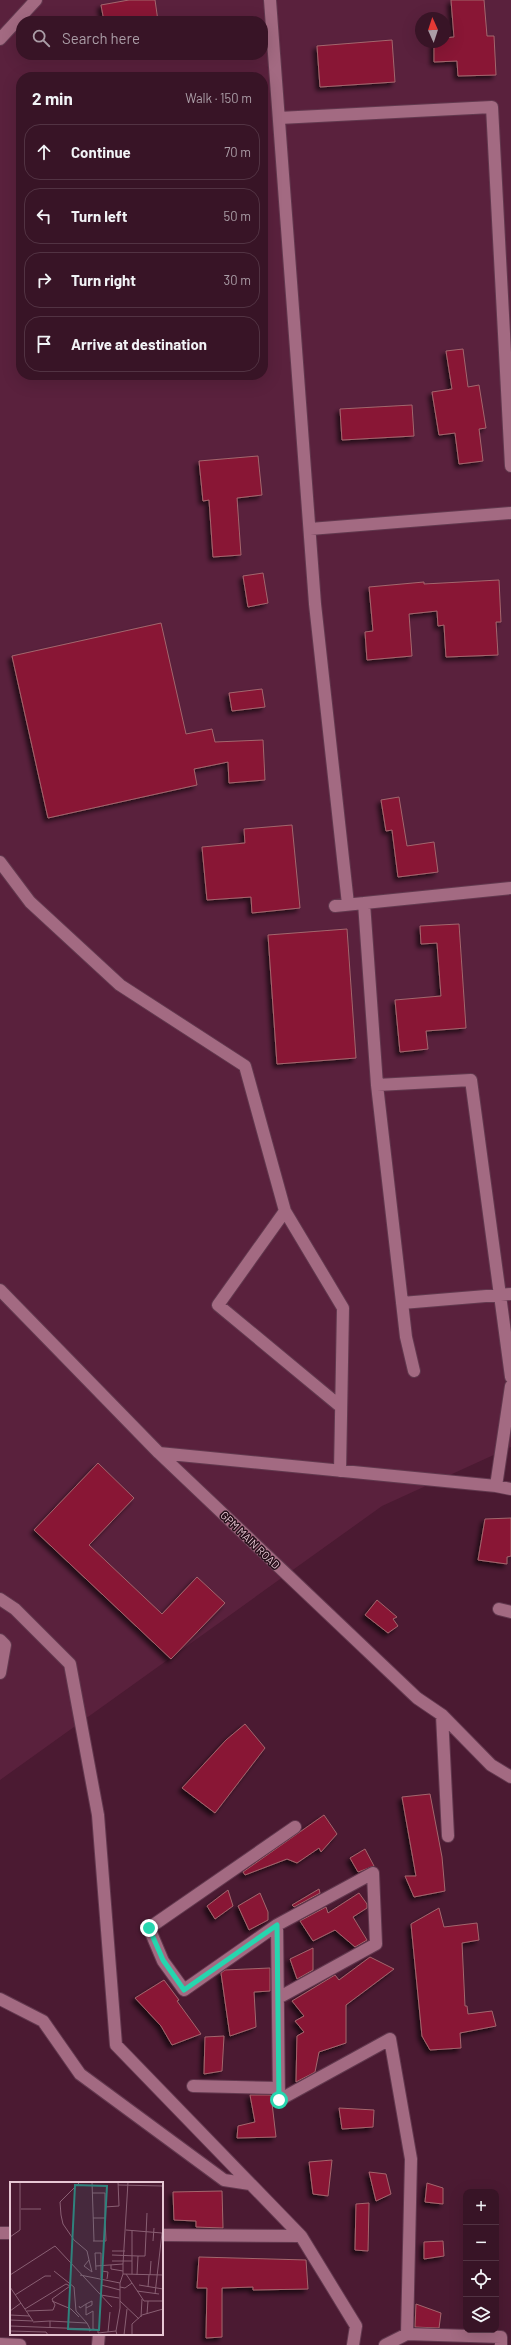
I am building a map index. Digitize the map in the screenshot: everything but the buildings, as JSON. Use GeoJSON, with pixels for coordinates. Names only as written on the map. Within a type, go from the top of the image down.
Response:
{"type":"FeatureCollection","features":[{"type":"Feature","properties":{"kind":"street"},"geometry":{"type":"LineString","coordinates":[[21,16],[36,0]]}},
{"type":"Feature","properties":{"kind":"street"},"geometry":{"type":"LineString","coordinates":[[270,0],[315,604],[348,904]]}},
{"type":"Feature","properties":{"kind":"street"},"geometry":{"type":"LineString","coordinates":[[0,39],[16,22]]}},
{"type":"Feature","properties":{"kind":"street"},"geometry":{"type":"LineString","coordinates":[[279,118],[492,107],[507,330],[511,466]]}},
{"type":"Feature","properties":{"kind":"street"},"geometry":{"type":"LineString","coordinates":[[310,530],[511,513]]}},
{"type":"Feature","properties":{"kind":"street"},"geometry":{"type":"LineString","coordinates":[[0,862],[30,902],[120,985],[245,1066],[285,1211],[343,1308],[340,1471]]}},
{"type":"Feature","properties":{"kind":"street"},"geometry":{"type":"LineString","coordinates":[[335,906],[511,888]]}},
{"type":"Feature","properties":{"kind":"street"},"geometry":{"type":"LineString","coordinates":[[364,903],[377,1085],[406,1337],[414,1371]]}},
{"type":"Feature","properties":{"kind":"street"},"geometry":{"type":"LineString","coordinates":[[377,1085],[471,1080],[498,1295],[511,1377]]}},
{"type":"Feature","properties":{"kind":"street"},"geometry":{"type":"LineString","coordinates":[[285,1211],[218,1305],[341,1407]]}},
{"type":"Feature","properties":{"kind":"street","name":"GPM MAIN ROAD"},"geometry":{"type":"LineString","coordinates":[[0,1290],[159,1453],[417,1698],[442,1715],[492,1766],[511,1777]]}},
{"type":"Feature","properties":{"kind":"street"},"geometry":{"type":"LineString","coordinates":[[402,1303],[511,1294]]}},
{"type":"Feature","properties":{"kind":"street"},"geometry":{"type":"LineString","coordinates":[[496,1486],[511,1386]]}},
{"type":"Feature","properties":{"kind":"street"},"geometry":{"type":"LineString","coordinates":[[159,1453],[496,1486],[511,1489]]}},
{"type":"Feature","properties":{"kind":"street"},"geometry":{"type":"LineString","coordinates":[[0,1599],[15,1608],[70,1664],[98,1815],[116,2045],[301,2236],[356,2326],[353,2345]]}},
{"type":"Feature","properties":{"kind":"street"},"geometry":{"type":"LineString","coordinates":[[499,1609],[511,1612]]}},
{"type":"Feature","properties":{"kind":"street"},"geometry":{"type":"LineString","coordinates":[[0,1640],[5,1645],[0,1673]]}},
{"type":"Feature","properties":{"kind":"street"},"geometry":{"type":"LineString","coordinates":[[442,1715],[448,1836]]}},
{"type":"Feature","properties":{"kind":"street"},"geometry":{"type":"LineString","coordinates":[[492,1766],[511,1769]]}},
{"type":"Feature","properties":{"kind":"street"},"geometry":{"type":"LineString","coordinates":[[278,1998],[376,1944],[373,1873],[277,1925],[184,1990],[163,1960],[149,1928],[295,1827]]}},
{"type":"Feature","properties":{"kind":"street"},"geometry":{"type":"LineString","coordinates":[[277,1925],[279,2100],[390,2039],[411,2159],[407,2334]]}},
{"type":"Feature","properties":{"kind":"street"},"geometry":{"type":"LineString","coordinates":[[0,1999],[43,2021],[80,2074],[224,2180],[250,2184]]}},
{"type":"Feature","properties":{"kind":"street"},"geometry":{"type":"LineString","coordinates":[[193,2086],[279,2088]]}},
{"type":"Feature","properties":{"kind":"street"},"geometry":{"type":"LineString","coordinates":[[163,2235],[301,2236]]}},
{"type":"Feature","properties":{"kind":"street"},"geometry":{"type":"LineString","coordinates":[[385,2345],[407,2334],[501,2337],[501,2345]]}},
{"type":"Feature","properties":{"kind":"street"},"geometry":{"type":"LineString","coordinates":[[0,2344],[20,2345]]}},
{"type":"Feature","properties":{"kind":"shaded area"},"geometry":{"type":"Polygon","coordinates":[[[0,0],[511,0],[511,1447],[382,1506],[0,1780],[0,0]]]}},
{"type":"Feature","properties":{"kind":"route"},"geometry":{"type":"LineString","coordinates":[[149,1928],[163,1960],[184,1990],[277,1925],[279,2100]]}}]}
